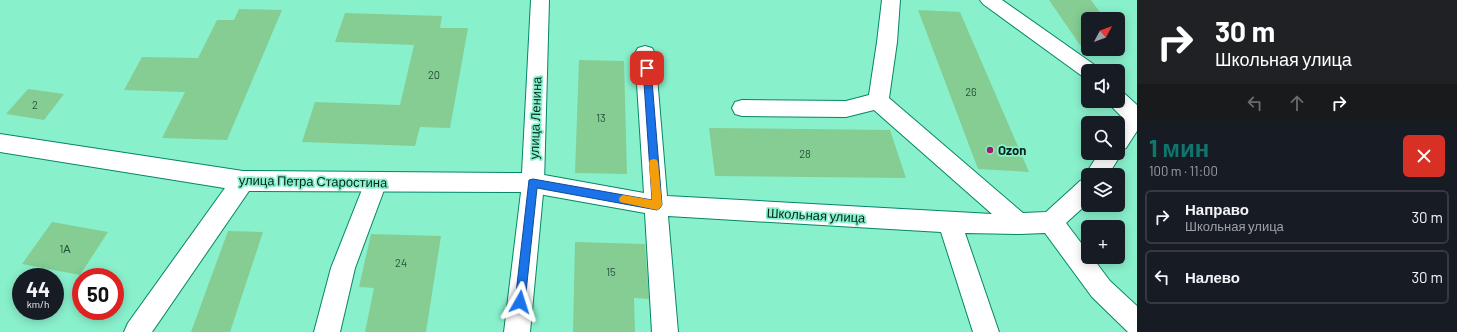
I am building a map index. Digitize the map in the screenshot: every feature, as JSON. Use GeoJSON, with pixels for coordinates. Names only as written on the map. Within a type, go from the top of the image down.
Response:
{"type":"FeatureCollection","features":[{"type":"Feature","properties":{"kind":"street","name":"улица Ленина"},"geometry":{"type":"LineString","coordinates":[[517,332],[533,183],[540,0]]}},
{"type":"Feature","properties":{"kind":"street"},"geometry":{"type":"LineString","coordinates":[[878,101],[887,42],[891,0]]}},
{"type":"Feature","properties":{"kind":"street"},"geometry":{"type":"LineString","coordinates":[[990,0],[1081,65]]}},
{"type":"Feature","properties":{"kind":"street"},"geometry":{"type":"LineString","coordinates":[[646,53],[665,332]]}},
{"type":"Feature","properties":{"kind":"street"},"geometry":{"type":"LineString","coordinates":[[742,108],[846,109],[878,101]]}},
{"type":"Feature","properties":{"kind":"street"},"geometry":{"type":"LineString","coordinates":[[878,101],[1020,224]]}},
{"type":"Feature","properties":{"kind":"street"},"geometry":{"type":"LineString","coordinates":[[1125,106],[1136,116],[1125,132]]}},
{"type":"Feature","properties":{"kind":"street","name":"улица Петра Старостина"},"geometry":{"type":"LineString","coordinates":[[0,143],[243,181],[533,183]]}},
{"type":"Feature","properties":{"kind":"street"},"geometry":{"type":"LineString","coordinates":[[137,332],[243,181]]}},
{"type":"Feature","properties":{"kind":"street"},"geometry":{"type":"LineString","coordinates":[[327,332],[342,268],[376,182]]}},
{"type":"Feature","properties":{"kind":"street","name":"Школьная улица"},"geometry":{"type":"LineString","coordinates":[[533,183],[657,205],[950,223],[1020,224],[1051,222]]}},
{"type":"Feature","properties":{"kind":"street"},"geometry":{"type":"LineString","coordinates":[[1081,196],[1051,222],[1101,289],[1137,323]]}},
{"type":"Feature","properties":{"kind":"street"},"geometry":{"type":"LineString","coordinates":[[950,223],[986,332]]}},
{"type":"Feature","properties":{"kind":"building"},"geometry":{"type":"Polygon","coordinates":[[[1049,0],[1091,0],[1100,12],[1081,12],[1080,45],[1049,0]]]}},
{"type":"Feature","properties":{"kind":"building"},"geometry":{"type":"Polygon","coordinates":[[[239,9],[282,10],[227,140],[162,138],[185,92],[124,90],[142,57],[198,58],[217,20],[234,20],[239,9]]]}},
{"type":"Feature","properties":{"kind":"building"},"geometry":{"type":"Polygon","coordinates":[[[918,10],[960,12],[1029,172],[978,169],[918,10]]]}},
{"type":"Feature","properties":{"kind":"building"},"geometry":{"type":"Polygon","coordinates":[[[345,13],[442,16],[440,28],[468,28],[450,128],[420,127],[415,146],[302,142],[315,102],[400,105],[414,45],[335,42],[345,13]]]}},
{"type":"Feature","properties":{"kind":"building"},"geometry":{"type":"Polygon","coordinates":[[[579,60],[624,61],[627,174],[575,173],[579,60]]]}},
{"type":"Feature","properties":{"kind":"building"},"geometry":{"type":"Polygon","coordinates":[[[28,89],[64,94],[44,120],[6,114],[28,89]]]}},
{"type":"Feature","properties":{"kind":"building"},"geometry":{"type":"Polygon","coordinates":[[[709,128],[890,130],[906,178],[715,176],[709,128]]]}},
{"type":"Feature","properties":{"kind":"building"},"geometry":{"type":"Polygon","coordinates":[[[52,222],[108,232],[85,268],[72,268],[72,273],[64,272],[64,268],[43,268],[22,264],[52,222]]]}},
{"type":"Feature","properties":{"kind":"building"},"geometry":{"type":"Polygon","coordinates":[[[228,231],[263,232],[230,332],[191,332],[228,231]]]}},
{"type":"Feature","properties":{"kind":"building"},"geometry":{"type":"Polygon","coordinates":[[[371,234],[441,236],[426,332],[365,332],[374,288],[359,287],[371,234]]]}},
{"type":"Feature","properties":{"kind":"building"},"geometry":{"type":"Polygon","coordinates":[[[575,242],[645,244],[649,299],[634,298],[635,332],[573,332],[575,242]]]}},
{"type":"Feature","properties":{"kind":"slow traffic"},"geometry":{"type":"LineString","coordinates":[[623,199],[657,205],[654,163]]}},
{"type":"Feature","properties":{"kind":"place","name":"Ozon"},"geometry":{"type":"Point","coordinates":[990,150]}},
{"type":"Feature","properties":{"kind":"route"},"geometry":{"type":"LineString","coordinates":[[520,302],[533,183],[657,205],[647,68]]}}]}
